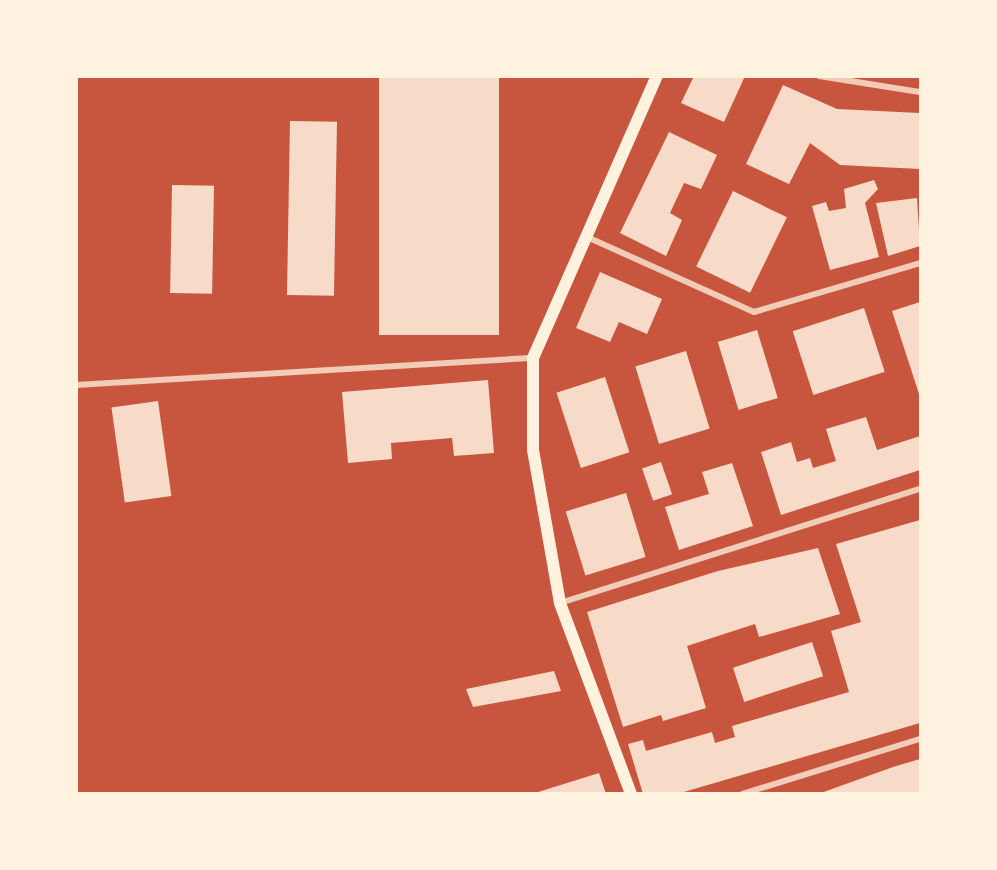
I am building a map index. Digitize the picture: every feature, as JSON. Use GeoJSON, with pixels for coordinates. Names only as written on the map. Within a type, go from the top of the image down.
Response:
{"type":"FeatureCollection","features":[{"type":"Feature","properties":{"kind":"main road"},"geometry":{"type":"LineString","coordinates":[[631,794],[560,603],[533,450],[533,358],[657,76]]}},
{"type":"Feature","properties":{"kind":"street"},"geometry":{"type":"LineString","coordinates":[[819,76],[921,92]]}},
{"type":"Feature","properties":{"kind":"street"},"geometry":{"type":"LineString","coordinates":[[587,237],[753,312],[921,263]]}},
{"type":"Feature","properties":{"kind":"street"},"geometry":{"type":"LineString","coordinates":[[76,385],[533,358]]}},
{"type":"Feature","properties":{"kind":"street"},"geometry":{"type":"LineString","coordinates":[[560,603],[921,489]]}},
{"type":"Feature","properties":{"kind":"street"},"geometry":{"type":"LineString","coordinates":[[742,794],[921,739]]}},
{"type":"Feature","properties":{"kind":"building"},"geometry":{"type":"Polygon","coordinates":[[[379,76],[499,76],[499,335],[379,335],[379,76]]]}},
{"type":"Feature","properties":{"kind":"building"},"geometry":{"type":"Polygon","coordinates":[[[694,76],[745,76],[724,122],[681,103],[694,76]]]}},
{"type":"Feature","properties":{"kind":"building"},"geometry":{"type":"Polygon","coordinates":[[[783,85],[837,109],[920,113],[920,169],[840,165],[810,143],[789,184],[746,164],[783,85]]]}},
{"type":"Feature","properties":{"kind":"building"},"geometry":{"type":"Polygon","coordinates":[[[290,121],[337,122],[334,296],[287,295],[290,121]]]}},
{"type":"Feature","properties":{"kind":"building"},"geometry":{"type":"Polygon","coordinates":[[[669,132],[717,155],[701,189],[684,183],[670,213],[682,220],[666,256],[620,233],[669,132]]]}},
{"type":"Feature","properties":{"kind":"building"},"geometry":{"type":"Polygon","coordinates":[[[874,180],[878,189],[865,203],[879,257],[830,270],[812,206],[826,202],[829,211],[846,208],[844,189],[874,180]]]}},
{"type":"Feature","properties":{"kind":"building"},"geometry":{"type":"Polygon","coordinates":[[[172,185],[214,186],[212,294],[170,293],[172,185]]]}},
{"type":"Feature","properties":{"kind":"building"},"geometry":{"type":"Polygon","coordinates":[[[733,191],[787,217],[750,293],[696,266],[733,191]]]}},
{"type":"Feature","properties":{"kind":"building"},"geometry":{"type":"Polygon","coordinates":[[[917,198],[920,246],[888,256],[876,203],[917,198]]]}},
{"type":"Feature","properties":{"kind":"building"},"geometry":{"type":"Polygon","coordinates":[[[600,272],[662,299],[647,334],[619,322],[610,342],[576,328],[600,272]]]}},
{"type":"Feature","properties":{"kind":"building"},"geometry":{"type":"Polygon","coordinates":[[[920,302],[920,397],[892,311],[920,302]]]}},
{"type":"Feature","properties":{"kind":"building"},"geometry":{"type":"Polygon","coordinates":[[[864,308],[885,372],[813,395],[793,331],[864,308]]]}},
{"type":"Feature","properties":{"kind":"building"},"geometry":{"type":"Polygon","coordinates":[[[757,330],[778,398],[739,410],[718,342],[757,330]]]}},
{"type":"Feature","properties":{"kind":"building"},"geometry":{"type":"Polygon","coordinates":[[[686,351],[710,428],[659,444],[635,366],[686,351]]]}},
{"type":"Feature","properties":{"kind":"building"},"geometry":{"type":"Polygon","coordinates":[[[605,377],[629,452],[581,468],[556,393],[605,377]]]}},
{"type":"Feature","properties":{"kind":"building"},"geometry":{"type":"Polygon","coordinates":[[[488,380],[494,453],[454,456],[452,438],[391,443],[392,459],[348,463],[342,392],[488,380]]]}},
{"type":"Feature","properties":{"kind":"building"},"geometry":{"type":"Polygon","coordinates":[[[158,401],[171,496],[125,503],[111,408],[158,401]]]}},
{"type":"Feature","properties":{"kind":"building"},"geometry":{"type":"Polygon","coordinates":[[[866,417],[877,450],[920,436],[920,470],[781,515],[761,452],[791,442],[797,462],[810,458],[813,468],[836,461],[826,429],[866,417]]]}},
{"type":"Feature","properties":{"kind":"building"},"geometry":{"type":"Polygon","coordinates":[[[661,462],[672,494],[653,501],[642,469],[661,462]]]}},
{"type":"Feature","properties":{"kind":"building"},"geometry":{"type":"Polygon","coordinates":[[[732,463],[753,526],[679,550],[665,507],[709,494],[702,472],[732,463]]]}},
{"type":"Feature","properties":{"kind":"building"},"geometry":{"type":"Polygon","coordinates":[[[626,493],[646,557],[585,575],[566,511],[626,493]]]}},
{"type":"Feature","properties":{"kind":"building"},"geometry":{"type":"Polygon","coordinates":[[[920,520],[920,723],[677,794],[643,794],[628,744],[643,740],[646,751],[712,732],[715,743],[735,737],[732,726],[849,692],[831,631],[861,622],[836,544],[920,520]]]}},
{"type":"Feature","properties":{"kind":"building"},"geometry":{"type":"Polygon","coordinates":[[[818,548],[840,614],[759,637],[755,624],[687,646],[706,708],[663,721],[661,715],[623,727],[587,612],[718,571],[818,548]]]}},
{"type":"Feature","properties":{"kind":"building"},"geometry":{"type":"Polygon","coordinates":[[[812,642],[823,676],[744,702],[733,668],[812,642]]]}},
{"type":"Feature","properties":{"kind":"building"},"geometry":{"type":"Polygon","coordinates":[[[554,671],[561,691],[473,707],[466,689],[554,671]]]}},
{"type":"Feature","properties":{"kind":"building"},"geometry":{"type":"Polygon","coordinates":[[[920,759],[920,794],[818,794],[893,767],[920,759]]]}},
{"type":"Feature","properties":{"kind":"building"},"geometry":{"type":"Polygon","coordinates":[[[599,773],[606,794],[535,794],[535,793],[599,773]]]}}]}
